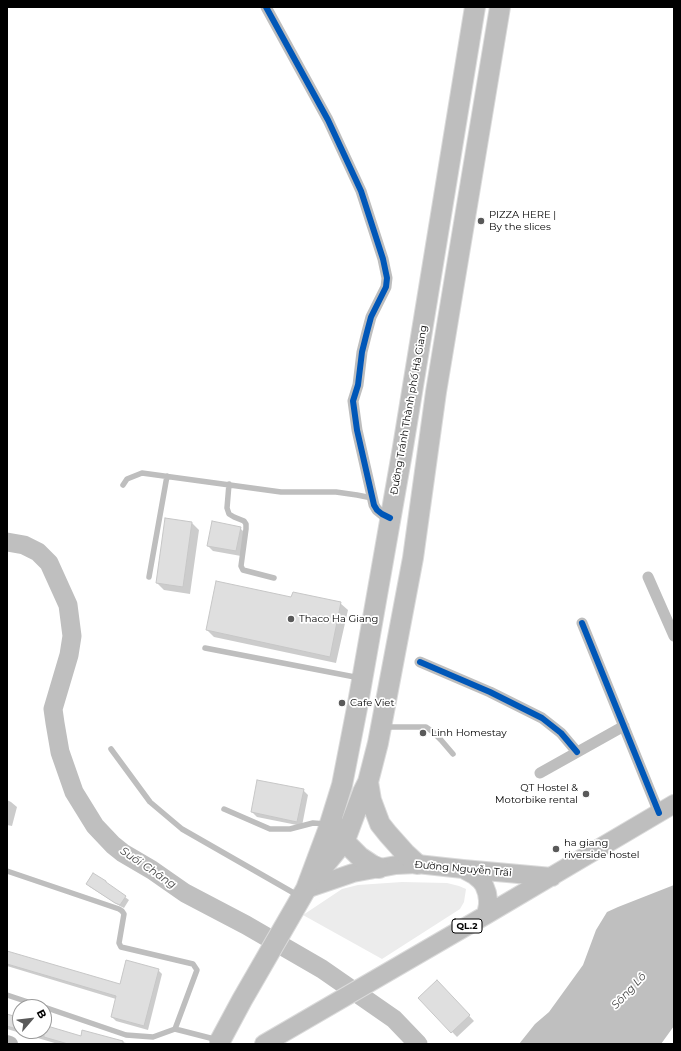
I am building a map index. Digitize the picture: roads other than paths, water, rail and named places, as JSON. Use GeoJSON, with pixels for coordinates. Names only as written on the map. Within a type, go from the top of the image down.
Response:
{"type":"FeatureCollection","features":[{"type":"Feature","properties":{"kind":"highway","name":"Đường Tránh Thành phố Hà Giang"},"geometry":{"type":"LineString","coordinates":[[302,897],[333,817],[342,785],[363,678],[475,7]]}},
{"type":"Feature","properties":{"kind":"highway"},"geometry":{"type":"LineString","coordinates":[[220,1042],[250,986],[302,897],[345,840],[368,782],[381,727],[413,558],[436,392],[500,7]]}},
{"type":"Feature","properties":{"kind":"highway"},"geometry":{"type":"LineString","coordinates":[[461,96],[485,100]]}},
{"type":"Feature","properties":{"kind":"highway"},"geometry":{"type":"LineString","coordinates":[[390,518],[418,525]]}},
{"type":"Feature","properties":{"kind":"highway"},"geometry":{"type":"LineString","coordinates":[[368,782],[371,800],[380,824],[400,848],[417,864]]}},
{"type":"Feature","properties":{"kind":"highway"},"geometry":{"type":"LineString","coordinates":[[333,817],[348,845],[360,857],[379,868]]}},
{"type":"Feature","properties":{"kind":"main road","name":"QL.2"},"geometry":{"type":"LineString","coordinates":[[264,1044],[674,804]]}},
{"type":"Feature","properties":{"kind":"main road","name":"Đường Nguyễn Trãi"},"geometry":{"type":"LineString","coordinates":[[302,897],[353,873],[379,868],[417,864],[552,876]]}},
{"type":"Feature","properties":{"kind":"main road"},"geometry":{"type":"LineString","coordinates":[[463,869],[474,875],[484,885],[488,900],[486,915]]}},
{"type":"Feature","properties":{"kind":"street"},"geometry":{"type":"LineString","coordinates":[[266,7],[328,120],[361,191],[383,258],[387,278],[386,287],[371,317],[362,352],[358,385],[353,401],[357,430],[372,498],[377,510],[390,518]]}},
{"type":"Feature","properties":{"kind":"street"},"geometry":{"type":"LineString","coordinates":[[648,577],[674,636]]}},
{"type":"Feature","properties":{"kind":"street"},"geometry":{"type":"LineString","coordinates":[[582,623],[659,813]]}},
{"type":"Feature","properties":{"kind":"street"},"geometry":{"type":"LineString","coordinates":[[420,662],[490,692],[542,718],[561,732],[576,752]]}},
{"type":"Feature","properties":{"kind":"street"},"geometry":{"type":"LineString","coordinates":[[540,773],[624,726]]}},
{"type":"Feature","properties":{"kind":"lane"},"geometry":{"type":"LineString","coordinates":[[123,485],[127,479],[142,473],[281,492],[336,492],[372,498]]}},
{"type":"Feature","properties":{"kind":"lane"},"geometry":{"type":"LineString","coordinates":[[149,577],[166,476]]}},
{"type":"Feature","properties":{"kind":"lane"},"geometry":{"type":"LineString","coordinates":[[229,484],[227,508],[229,514],[244,521],[246,524],[241,566],[243,570],[274,578]]}},
{"type":"Feature","properties":{"kind":"lane"},"geometry":{"type":"LineString","coordinates":[[205,648],[363,678]]}},
{"type":"Feature","properties":{"kind":"lane"},"geometry":{"type":"LineString","coordinates":[[381,727],[426,727],[433,732],[453,754]]}},
{"type":"Feature","properties":{"kind":"lane"},"geometry":{"type":"LineString","coordinates":[[111,749],[150,802],[182,829],[302,897]]}},
{"type":"Feature","properties":{"kind":"lane"},"geometry":{"type":"LineString","coordinates":[[224,809],[270,829],[278,830],[290,829],[333,817]]}},
{"type":"Feature","properties":{"kind":"lane"},"geometry":{"type":"LineString","coordinates":[[7,871],[112,906],[122,911],[124,914],[119,943],[121,947],[193,964],[197,970],[175,1029]]}},
{"type":"Feature","properties":{"kind":"lane"},"geometry":{"type":"LineString","coordinates":[[7,995],[19,999]]}},
{"type":"Feature","properties":{"kind":"lane"},"geometry":{"type":"LineString","coordinates":[[52,1010],[126,1035],[153,1037],[175,1029],[220,1042]]}},
{"type":"Feature","properties":{"kind":"water","name":"Sông Lô"},"geometry":{"type":"Polygon","coordinates":[[[674,885],[674,1026],[661,1044],[519,1044],[535,1024],[549,1012],[583,965],[596,930],[607,912],[674,885]]]}},
{"type":"Feature","properties":{"kind":"waterway","name":"Suối Châng"},"geometry":{"type":"LineString","coordinates":[[7,542],[24,545],[38,552],[49,563],[68,605],[72,636],[69,655],[53,709],[60,752],[74,792],[95,826],[123,853],[152,870],[185,893],[246,925],[322,969],[394,1019],[418,1044]]}},
{"type":"Feature","properties":{"kind":"place","name":"PIZZA HERE | By the slices"},"geometry":{"type":"Point","coordinates":[481,221]}},
{"type":"Feature","properties":{"kind":"place","name":"Thaco Ha Giang"},"geometry":{"type":"Point","coordinates":[291,619]}},
{"type":"Feature","properties":{"kind":"place","name":"Cafe Viet"},"geometry":{"type":"Point","coordinates":[342,703]}},
{"type":"Feature","properties":{"kind":"place","name":"Linh Homestay"},"geometry":{"type":"Point","coordinates":[423,733]}},
{"type":"Feature","properties":{"kind":"place","name":"QT Hostel & Motorbike rental"},"geometry":{"type":"Point","coordinates":[586,794]}},
{"type":"Feature","properties":{"kind":"place","name":"ha giang riverside hostel"},"geometry":{"type":"Point","coordinates":[556,849]}}]}
